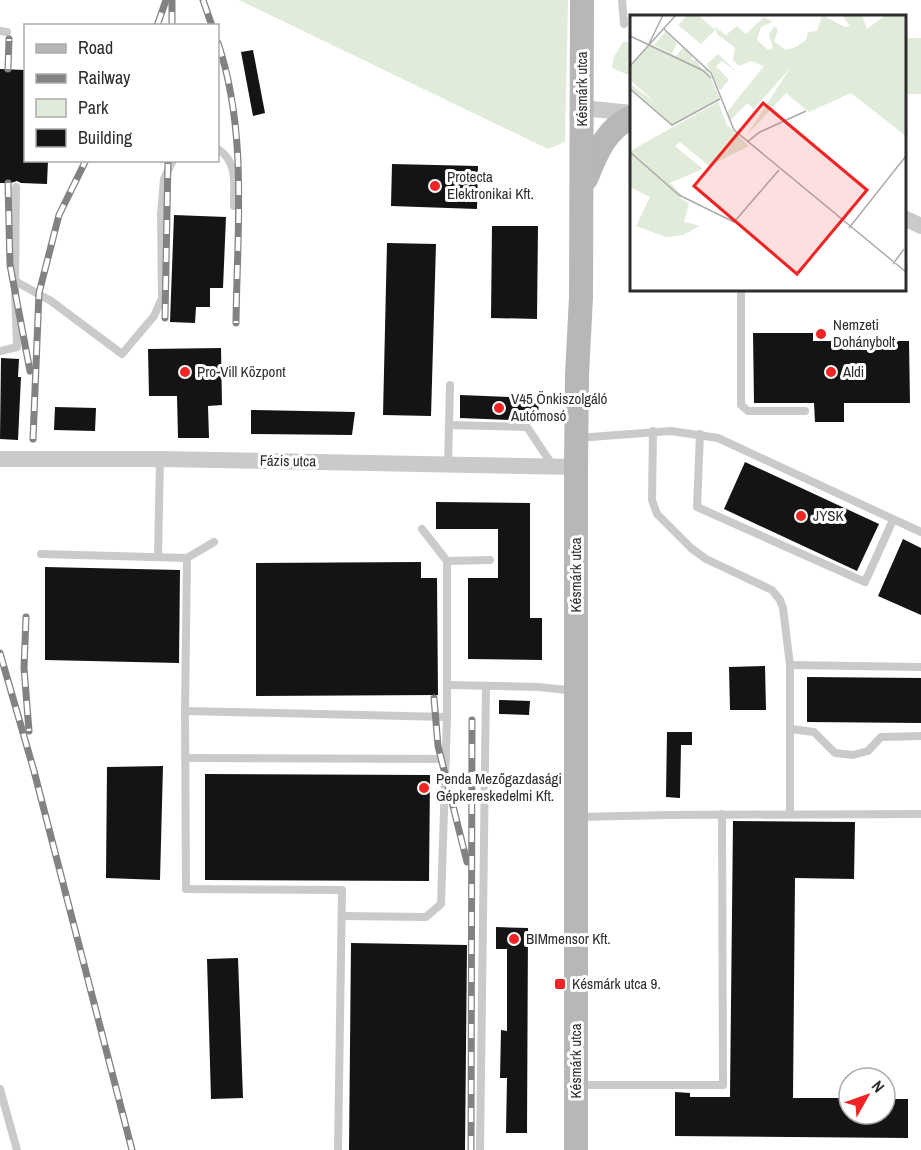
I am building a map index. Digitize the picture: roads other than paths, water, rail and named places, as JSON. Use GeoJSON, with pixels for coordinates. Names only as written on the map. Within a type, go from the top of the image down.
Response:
{"type":"FeatureCollection","features":[{"type":"Feature","properties":{"kind":"street","name":"Késmárk utca"},"geometry":{"type":"LineString","coordinates":[[576,1150],[576,691],[564,467],[577,438],[582,190],[582,0]]}},
{"type":"Feature","properties":{"kind":"street"},"geometry":{"type":"LineString","coordinates":[[582,108],[630,115]]}},
{"type":"Feature","properties":{"kind":"street"},"geometry":{"type":"LineString","coordinates":[[582,190],[600,146],[630,117]]}},
{"type":"Feature","properties":{"kind":"street"},"geometry":{"type":"LineString","coordinates":[[906,219],[921,226]]}},
{"type":"Feature","properties":{"kind":"street","name":"Fázis utca"},"geometry":{"type":"LineString","coordinates":[[0,459],[160,459],[564,467]]}},
{"type":"Feature","properties":{"kind":"lane"},"geometry":{"type":"LineString","coordinates":[[622,0],[624,24]]}},
{"type":"Feature","properties":{"kind":"lane"},"geometry":{"type":"LineString","coordinates":[[219,149],[229,158],[234,168],[234,206]]}},
{"type":"Feature","properties":{"kind":"lane"},"geometry":{"type":"LineString","coordinates":[[15,281],[51,301],[122,354],[154,316],[162,298],[163,191],[164,179],[171,162]]}},
{"type":"Feature","properties":{"kind":"lane"},"geometry":{"type":"LineString","coordinates":[[0,351],[17,347],[16,187]]}},
{"type":"Feature","properties":{"kind":"lane"},"geometry":{"type":"LineString","coordinates":[[741,291],[741,405],[743,409],[748,411],[805,411]]}},
{"type":"Feature","properties":{"kind":"lane"},"geometry":{"type":"LineString","coordinates":[[448,464],[450,386]]}},
{"type":"Feature","properties":{"kind":"lane"},"geometry":{"type":"LineString","coordinates":[[449,425],[527,428],[564,467]]}},
{"type":"Feature","properties":{"kind":"lane"},"geometry":{"type":"LineString","coordinates":[[577,438],[670,430],[718,438],[921,532]]}},
{"type":"Feature","properties":{"kind":"lane"},"geometry":{"type":"LineString","coordinates":[[653,431],[652,500],[655,510],[691,548],[706,559],[762,585],[775,594],[783,608],[790,665],[790,814]]}},
{"type":"Feature","properties":{"kind":"lane"},"geometry":{"type":"LineString","coordinates":[[700,434],[697,507],[865,582],[893,520]]}},
{"type":"Feature","properties":{"kind":"lane"},"geometry":{"type":"LineString","coordinates":[[158,557],[160,459]]}},
{"type":"Feature","properties":{"kind":"lane"},"geometry":{"type":"LineString","coordinates":[[342,916],[426,917],[441,904],[447,717],[447,561],[422,529]]}},
{"type":"Feature","properties":{"kind":"lane"},"geometry":{"type":"LineString","coordinates":[[41,554],[187,558],[214,542]]}},
{"type":"Feature","properties":{"kind":"lane"},"geometry":{"type":"LineString","coordinates":[[187,558],[186,889],[342,890],[338,1150]]}},
{"type":"Feature","properties":{"kind":"lane"},"geometry":{"type":"LineString","coordinates":[[447,561],[490,560]]}},
{"type":"Feature","properties":{"kind":"lane"},"geometry":{"type":"LineString","coordinates":[[790,665],[921,667]]}},
{"type":"Feature","properties":{"kind":"lane"},"geometry":{"type":"LineString","coordinates":[[447,685],[539,687],[576,691]]}},
{"type":"Feature","properties":{"kind":"lane"},"geometry":{"type":"LineString","coordinates":[[480,1150],[486,686]]}},
{"type":"Feature","properties":{"kind":"lane"},"geometry":{"type":"LineString","coordinates":[[185,711],[447,717]]}},
{"type":"Feature","properties":{"kind":"lane"},"geometry":{"type":"LineString","coordinates":[[791,729],[814,732],[835,753],[853,755],[868,751],[881,737],[921,736]]}},
{"type":"Feature","properties":{"kind":"lane"},"geometry":{"type":"LineString","coordinates":[[185,758],[446,759]]}},
{"type":"Feature","properties":{"kind":"lane"},"geometry":{"type":"LineString","coordinates":[[575,1085],[723,1085],[722,814]]}},
{"type":"Feature","properties":{"kind":"lane"},"geometry":{"type":"LineString","coordinates":[[576,817],[921,814]]}},
{"type":"Feature","properties":{"kind":"lane"},"geometry":{"type":"LineString","coordinates":[[0,1089],[17,1150]]}},
{"type":"Feature","properties":{"kind":"railway"},"geometry":{"type":"LineString","coordinates":[[158,24],[166,0]]}},
{"type":"Feature","properties":{"kind":"railway"},"geometry":{"type":"LineString","coordinates":[[172,0],[172,24]]}},
{"type":"Feature","properties":{"kind":"railway"},"geometry":{"type":"LineString","coordinates":[[203,0],[211,24]]}},
{"type":"Feature","properties":{"kind":"railway"},"geometry":{"type":"LineString","coordinates":[[8,69],[9,39]]}},
{"type":"Feature","properties":{"kind":"railway"},"geometry":{"type":"LineString","coordinates":[[219,47],[234,112],[237,147],[239,217],[236,323]]}},
{"type":"Feature","properties":{"kind":"railway"},"geometry":{"type":"LineString","coordinates":[[33,439],[39,293],[59,215],[85,162]]}},
{"type":"Feature","properties":{"kind":"railway"},"geometry":{"type":"LineString","coordinates":[[165,318],[168,162]]}},
{"type":"Feature","properties":{"kind":"railway"},"geometry":{"type":"LineString","coordinates":[[8,183],[10,265],[30,371]]}},
{"type":"Feature","properties":{"kind":"railway"},"geometry":{"type":"LineString","coordinates":[[26,617],[24,668],[29,731]]}},
{"type":"Feature","properties":{"kind":"railway"},"geometry":{"type":"LineString","coordinates":[[0,653],[34,771],[132,1150]]}},
{"type":"Feature","properties":{"kind":"railway"},"geometry":{"type":"LineString","coordinates":[[434,698],[438,746],[467,862]]}},
{"type":"Feature","properties":{"kind":"railway"},"geometry":{"type":"LineString","coordinates":[[471,1150],[472,720]]}},
{"type":"Feature","properties":{"kind":"place","name":"Protecta Elektronikai Kft."},"geometry":{"type":"Point","coordinates":[435,186]}},
{"type":"Feature","properties":{"kind":"place","name":"Nemzeti Dohánybolt"},"geometry":{"type":"Point","coordinates":[821,334]}},
{"type":"Feature","properties":{"kind":"place","name":"Pro-Vill Központ"},"geometry":{"type":"Point","coordinates":[185,372]}},
{"type":"Feature","properties":{"kind":"place","name":"Aldi"},"geometry":{"type":"Point","coordinates":[831,372]}},
{"type":"Feature","properties":{"kind":"place","name":"V45 Önkiszolgáló Autómosó"},"geometry":{"type":"Point","coordinates":[499,408]}},
{"type":"Feature","properties":{"kind":"place","name":"JYSK"},"geometry":{"type":"Point","coordinates":[801,516]}},
{"type":"Feature","properties":{"kind":"place","name":"Penda Mezőgazdasági Gépkereskedelmi Kft."},"geometry":{"type":"Point","coordinates":[424,788]}},
{"type":"Feature","properties":{"kind":"place","name":"BIMmensor Kft."},"geometry":{"type":"Point","coordinates":[514,939]}},
{"type":"Feature","properties":{"kind":"place","name":"Késmárk utca 9."},"geometry":{"type":"Point","coordinates":[560,984]}}]}
